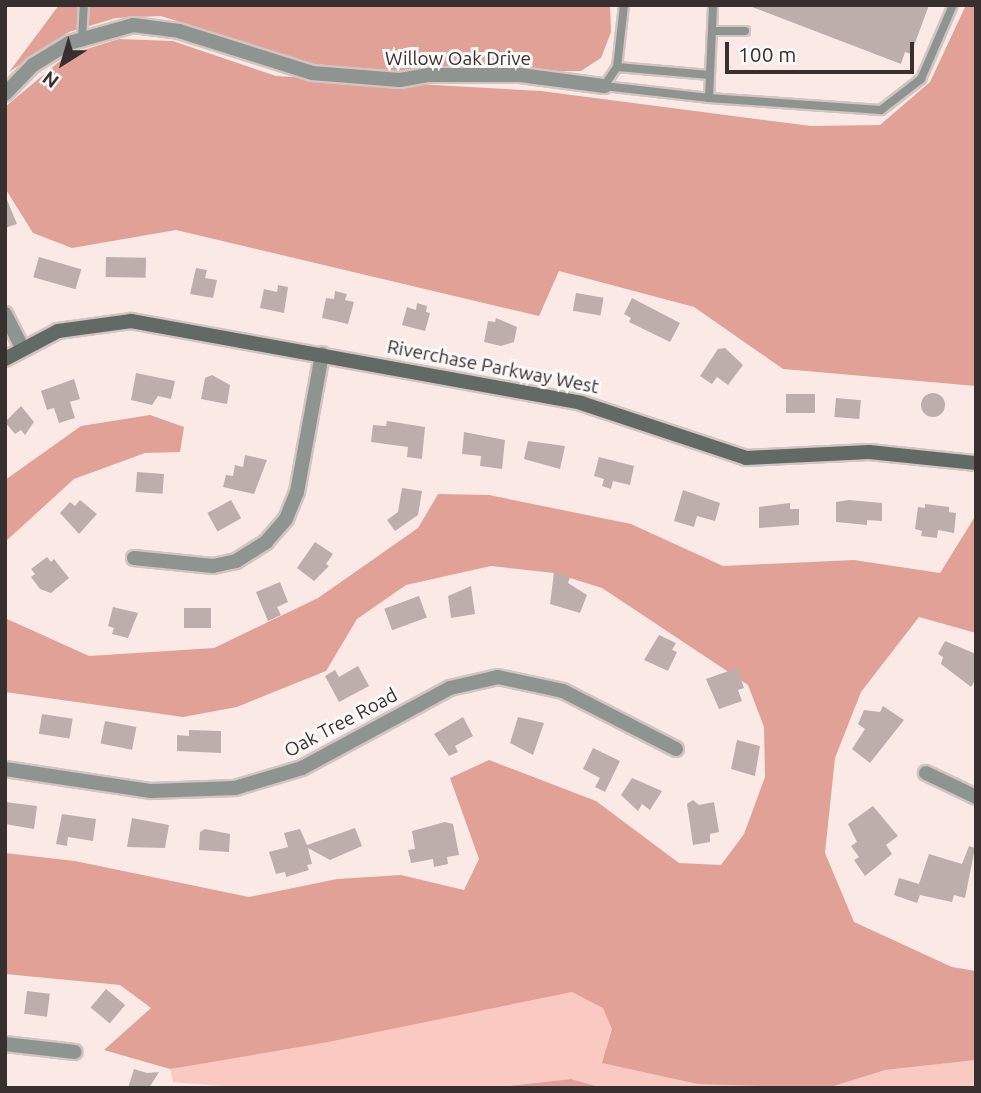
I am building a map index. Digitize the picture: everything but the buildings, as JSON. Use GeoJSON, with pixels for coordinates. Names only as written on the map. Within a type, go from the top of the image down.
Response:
{"type":"FeatureCollection","features":[{"type":"Feature","properties":{"kind":"street","name":"Willow Oak Drive"},"geometry":{"type":"LineString","coordinates":[[5,94],[33,65],[82,40],[114,28],[155,25],[312,73],[400,80],[429,75],[520,75],[604,86]]}},
{"type":"Feature","properties":{"kind":"street"},"geometry":{"type":"LineString","coordinates":[[5,314],[22,347]]}},
{"type":"Feature","properties":{"kind":"street","name":"Riverchase Parkway West"},"geometry":{"type":"LineString","coordinates":[[5,359],[22,347],[74,327],[124,321],[581,402],[746,458],[869,452],[976,463]]}},
{"type":"Feature","properties":{"kind":"street"},"geometry":{"type":"LineString","coordinates":[[134,558],[214,566],[236,561],[267,542],[286,519],[297,492],[322,354]]}},
{"type":"Feature","properties":{"kind":"street","name":"Oak Tree Road"},"geometry":{"type":"LineString","coordinates":[[5,769],[151,790],[236,789],[302,768],[450,688],[498,677],[563,691],[676,749]]}},
{"type":"Feature","properties":{"kind":"street"},"geometry":{"type":"LineString","coordinates":[[926,773],[976,797]]}},
{"type":"Feature","properties":{"kind":"street"},"geometry":{"type":"LineString","coordinates":[[5,1044],[75,1052]]}},
{"type":"Feature","properties":{"kind":"lane"},"geometry":{"type":"LineString","coordinates":[[82,40],[85,5]]}},
{"type":"Feature","properties":{"kind":"lane"},"geometry":{"type":"LineString","coordinates":[[624,5],[617,67],[604,86],[709,98],[881,110],[921,79],[954,5]]}},
{"type":"Feature","properties":{"kind":"lane"},"geometry":{"type":"LineString","coordinates":[[709,98],[713,5]]}},
{"type":"Feature","properties":{"kind":"lane"},"geometry":{"type":"LineString","coordinates":[[712,31],[745,31]]}},
{"type":"Feature","properties":{"kind":"lane"},"geometry":{"type":"LineString","coordinates":[[617,67],[710,75]]}},
{"type":"Feature","properties":{"kind":"shaded area"},"geometry":{"type":"Polygon","coordinates":[[[59,5],[610,5],[611,32],[601,58],[581,71],[391,73],[312,64],[161,16],[116,18],[69,32],[9,72],[59,5]]]}},
{"type":"Feature","properties":{"kind":"shaded area"},"geometry":{"type":"Polygon","coordinates":[[[966,5],[976,5],[976,386],[783,369],[694,307],[559,271],[539,316],[176,230],[72,248],[33,233],[5,188],[5,107],[67,55],[119,39],[173,41],[276,76],[541,91],[811,126],[880,125],[930,82],[966,5]]]}},
{"type":"Feature","properties":{"kind":"shaded area"},"geometry":{"type":"Polygon","coordinates":[[[150,415],[184,427],[180,452],[145,453],[74,479],[5,542],[5,480],[81,426],[150,415]]]}},
{"type":"Feature","properties":{"kind":"shaded area"},"geometry":{"type":"Polygon","coordinates":[[[438,494],[489,495],[631,524],[723,566],[854,560],[940,573],[976,515],[976,633],[919,617],[861,692],[835,758],[825,853],[854,922],[952,967],[976,971],[976,1060],[885,1070],[827,1088],[698,1084],[602,1063],[612,1029],[603,1008],[572,992],[323,1043],[170,1069],[104,1050],[151,1008],[120,985],[5,974],[5,853],[75,861],[249,897],[337,879],[401,875],[464,890],[479,859],[450,778],[489,760],[596,801],[679,863],[721,865],[744,834],[765,777],[764,727],[748,685],[602,588],[554,573],[491,566],[406,585],[357,619],[326,671],[237,707],[183,717],[5,692],[5,618],[89,656],[214,648],[318,598],[418,528],[438,494]]]}},
{"type":"Feature","properties":{"kind":"shaded area"},"geometry":{"type":"Polygon","coordinates":[[[583,977],[885,1070],[976,1060],[976,1088],[600,1088],[571,1079],[489,1088],[245,1088],[173,1082],[170,1069],[583,977]]]}},
{"type":"Feature","properties":{"kind":"shaded area"},"geometry":{"type":"Polygon","coordinates":[[[571,1079],[602,1088],[489,1088],[571,1079]]]}}]}
